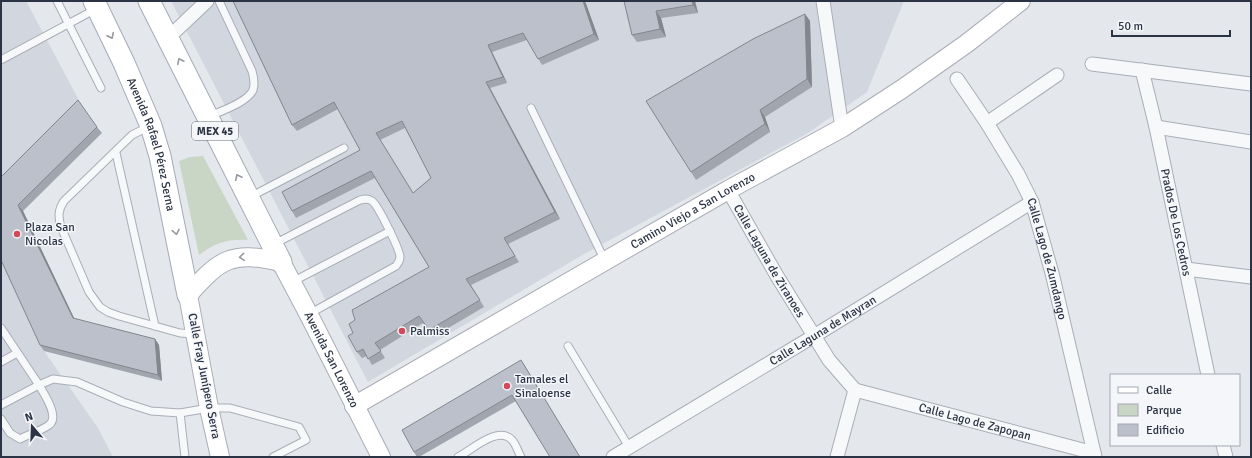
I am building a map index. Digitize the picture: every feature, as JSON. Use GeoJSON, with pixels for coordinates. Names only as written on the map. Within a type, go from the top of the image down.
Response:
{"type":"FeatureCollection","features":[{"type":"Feature","properties":{"kind":"main road","name":"MEX 45"},"geometry":{"type":"LineString","coordinates":[[148,1],[276,254]]}},
{"type":"Feature","properties":{"kind":"main road","name":"Avenida Rafael Pérez Serna"},"geometry":{"type":"LineString","coordinates":[[96,5],[124,63],[151,126],[160,156],[188,295]]}},
{"type":"Feature","properties":{"kind":"street"},"geometry":{"type":"LineString","coordinates":[[168,38],[207,1]]}},
{"type":"Feature","properties":{"kind":"street"},"geometry":{"type":"LineString","coordinates":[[823,1],[842,128]]}},
{"type":"Feature","properties":{"kind":"street","name":"Camino Viejo a San Lorenzo"},"geometry":{"type":"LineString","coordinates":[[354,406],[728,190],[842,128],[908,85],[966,44],[1021,1]]}},
{"type":"Feature","properties":{"kind":"street"},"geometry":{"type":"LineString","coordinates":[[1092,64],[1251,84]]}},
{"type":"Feature","properties":{"kind":"street","name":"Prados De Los Cedros"},"geometry":{"type":"LineString","coordinates":[[1142,70],[1156,127],[1208,374]]}},
{"type":"Feature","properties":{"kind":"street"},"geometry":{"type":"LineString","coordinates":[[987,123],[1057,75]]}},
{"type":"Feature","properties":{"kind":"street","name":"Calle Lago de Zumdango"},"geometry":{"type":"LineString","coordinates":[[957,79],[987,123],[1018,174],[1032,202],[1052,273],[1095,455]]}},
{"type":"Feature","properties":{"kind":"street"},"geometry":{"type":"LineString","coordinates":[[1156,127],[1251,142]]}},
{"type":"Feature","properties":{"kind":"street","name":"Calle Laguna de Ziranoes"},"geometry":{"type":"LineString","coordinates":[[728,190],[777,276],[829,360],[855,390]]}},
{"type":"Feature","properties":{"kind":"street","name":"Calle Laguna de Mayran"},"geometry":{"type":"LineString","coordinates":[[613,457],[1032,202]]}},
{"type":"Feature","properties":{"kind":"street"},"geometry":{"type":"LineString","coordinates":[[188,295],[207,274],[224,262],[234,258],[276,254]]}},
{"type":"Feature","properties":{"kind":"street","name":"Avenida San Lorenzo"},"geometry":{"type":"LineString","coordinates":[[276,254],[309,314],[381,457]]}},
{"type":"Feature","properties":{"kind":"street"},"geometry":{"type":"LineString","coordinates":[[1186,269],[1251,277]]}},
{"type":"Feature","properties":{"kind":"street","name":"Calle Fray Junípero Serra"},"geometry":{"type":"LineString","coordinates":[[188,295],[209,408],[220,457]]}},
{"type":"Feature","properties":{"kind":"street"},"geometry":{"type":"LineString","coordinates":[[837,457],[855,390]]}},
{"type":"Feature","properties":{"kind":"street","name":"Calle Lago de Zapopan"},"geometry":{"type":"LineString","coordinates":[[855,390],[1095,455]]}},
{"type":"Feature","properties":{"kind":"street"},"geometry":{"type":"LineString","coordinates":[[1223,446],[1226,457]]}},
{"type":"Feature","properties":{"kind":"lane"},"geometry":{"type":"LineString","coordinates":[[57,1],[101,88]]}},
{"type":"Feature","properties":{"kind":"lane"},"geometry":{"type":"LineString","coordinates":[[208,117],[245,99],[250,94],[254,82],[252,71],[219,1]]}},
{"type":"Feature","properties":{"kind":"lane"},"geometry":{"type":"LineString","coordinates":[[1,60],[68,23],[96,5]]}},
{"type":"Feature","properties":{"kind":"lane"},"geometry":{"type":"LineString","coordinates":[[531,108],[605,261]]}},
{"type":"Feature","properties":{"kind":"lane"},"geometry":{"type":"LineString","coordinates":[[151,126],[132,136],[116,153],[64,201],[58,212],[58,220],[95,301],[108,312],[180,333],[195,334]]}},
{"type":"Feature","properties":{"kind":"lane"},"geometry":{"type":"LineString","coordinates":[[248,198],[344,148]]}},
{"type":"Feature","properties":{"kind":"lane"},"geometry":{"type":"LineString","coordinates":[[116,153],[155,326]]}},
{"type":"Feature","properties":{"kind":"lane"},"geometry":{"type":"LineString","coordinates":[[276,254],[360,200],[371,200],[375,204],[390,231],[400,257],[396,266],[309,314]]}},
{"type":"Feature","properties":{"kind":"lane"},"geometry":{"type":"LineString","coordinates":[[292,282],[390,231]]}},
{"type":"Feature","properties":{"kind":"lane"},"geometry":{"type":"LineString","coordinates":[[1,328],[39,385],[52,410],[53,418],[50,424],[20,439],[10,433],[1,419]]}},
{"type":"Feature","properties":{"kind":"lane"},"geometry":{"type":"LineString","coordinates":[[568,346],[629,447]]}},
{"type":"Feature","properties":{"kind":"lane"},"geometry":{"type":"LineString","coordinates":[[1,362],[17,353]]}},
{"type":"Feature","properties":{"kind":"lane"},"geometry":{"type":"LineString","coordinates":[[1,404],[53,379],[78,382],[124,402],[151,411],[180,413],[209,408],[230,408],[299,427],[306,440],[272,457]]}},
{"type":"Feature","properties":{"kind":"lane"},"geometry":{"type":"LineString","coordinates":[[180,413],[185,457]]}},
{"type":"Feature","properties":{"kind":"lane"},"geometry":{"type":"LineString","coordinates":[[458,457],[469,454],[487,439],[495,435],[508,437],[513,441],[521,457]]}},
{"type":"Feature","properties":{"kind":"shaded area"},"geometry":{"type":"Polygon","coordinates":[[[1,1],[26,1],[82,106],[1,187],[1,1]]]}},
{"type":"Feature","properties":{"kind":"shaded area"},"geometry":{"type":"Polygon","coordinates":[[[171,1],[904,1],[867,92],[808,133],[584,254],[368,382],[171,1]]]}},
{"type":"Feature","properties":{"kind":"shaded area"},"geometry":{"type":"Polygon","coordinates":[[[1,257],[44,351],[98,428],[113,457],[1,457],[1,257]]]}},
{"type":"Feature","properties":{"kind":"green space"},"geometry":{"type":"Polygon","coordinates":[[[203,156],[248,240],[227,241],[210,247],[199,255],[179,161],[190,157],[203,156]]]}},
{"type":"Feature","properties":{"kind":"building"},"geometry":{"type":"Polygon","coordinates":[[[233,1],[583,1],[594,34],[538,59],[523,33],[488,45],[503,77],[486,82],[555,212],[504,238],[515,256],[466,279],[480,300],[429,330],[419,316],[375,343],[381,351],[368,359],[363,349],[357,352],[348,336],[353,333],[349,324],[355,320],[352,310],[429,267],[371,171],[292,211],[282,192],[360,150],[334,102],[292,125],[233,1]],[[402,121],[376,133],[413,193],[431,178],[402,121]]]}},
{"type":"Feature","properties":{"kind":"building"},"geometry":{"type":"Polygon","coordinates":[[[624,1],[692,1],[693,5],[656,11],[660,29],[632,35],[624,1]]]}},
{"type":"Feature","properties":{"kind":"building"},"geometry":{"type":"Polygon","coordinates":[[[805,14],[807,79],[760,110],[765,124],[691,172],[646,101],[753,39],[805,14]]]}},
{"type":"Feature","properties":{"kind":"building","name":"Plaza San Nicolas"},"geometry":{"type":"Polygon","coordinates":[[[78,100],[97,127],[18,205],[73,318],[155,339],[158,375],[40,345],[1,260],[1,177],[78,100]]]}},
{"type":"Feature","properties":{"kind":"building"},"geometry":{"type":"Polygon","coordinates":[[[521,360],[580,457],[550,457],[512,395],[414,452],[402,430],[521,360]]]}},
{"type":"Feature","properties":{"kind":"place","name":"Plaza San Nicolas"},"geometry":{"type":"Point","coordinates":[17,234]}},
{"type":"Feature","properties":{"kind":"place","name":"Palmiss"},"geometry":{"type":"Point","coordinates":[402,331]}},
{"type":"Feature","properties":{"kind":"place","name":"Tamales el Sinaloense"},"geometry":{"type":"Point","coordinates":[507,386]}}]}
